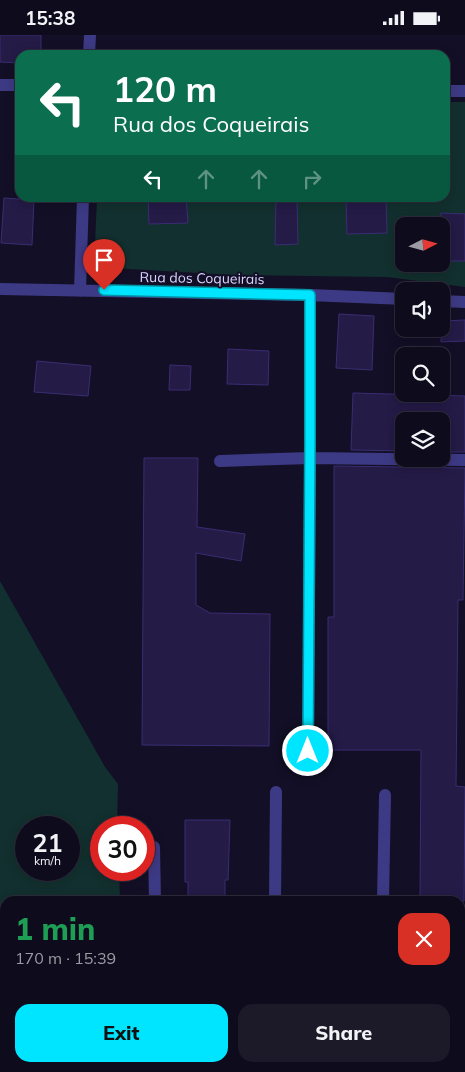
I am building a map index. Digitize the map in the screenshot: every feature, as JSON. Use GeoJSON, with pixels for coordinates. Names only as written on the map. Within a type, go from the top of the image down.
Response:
{"type":"FeatureCollection","features":[{"type":"Feature","properties":{"kind":"street"},"geometry":{"type":"LineString","coordinates":[[89,50],[90,35]]}},
{"type":"Feature","properties":{"kind":"street"},"geometry":{"type":"LineString","coordinates":[[0,85],[15,85]]}},
{"type":"Feature","properties":{"kind":"street"},"geometry":{"type":"LineString","coordinates":[[450,91],[465,91]]}},
{"type":"Feature","properties":{"kind":"street"},"geometry":{"type":"LineString","coordinates":[[80,291],[83,202]]}},
{"type":"Feature","properties":{"kind":"street","name":"Rua dos Coqueirais"},"geometry":{"type":"LineString","coordinates":[[0,289],[310,295],[395,299]]}},
{"type":"Feature","properties":{"kind":"street"},"geometry":{"type":"LineString","coordinates":[[308,751],[310,295]]}},
{"type":"Feature","properties":{"kind":"street"},"geometry":{"type":"LineString","coordinates":[[450,301],[465,302]]}},
{"type":"Feature","properties":{"kind":"street"},"geometry":{"type":"LineString","coordinates":[[220,461],[310,458],[465,460]]}},
{"type":"Feature","properties":{"kind":"street"},"geometry":{"type":"LineString","coordinates":[[274,896],[276,792]]}},
{"type":"Feature","properties":{"kind":"street"},"geometry":{"type":"LineString","coordinates":[[383,896],[385,795]]}},
{"type":"Feature","properties":{"kind":"street"},"geometry":{"type":"LineString","coordinates":[[155,881],[155,896]]}},
{"type":"Feature","properties":{"kind":"green space"},"geometry":{"type":"Polygon","coordinates":[[[450,102],[465,102],[465,287],[450,285],[450,282],[426,282],[387,277],[234,275],[94,267],[97,202],[450,202],[450,102]]]}},
{"type":"Feature","properties":{"kind":"green space"},"geometry":{"type":"Polygon","coordinates":[[[0,581],[105,767],[118,784],[117,816],[90,816],[90,881],[119,881],[120,896],[0,896],[0,581]]]}},
{"type":"Feature","properties":{"kind":"building"},"geometry":{"type":"Polygon","coordinates":[[[0,35],[41,35],[41,50],[15,50],[15,63],[0,62],[0,35]]]}},
{"type":"Feature","properties":{"kind":"building"},"geometry":{"type":"Polygon","coordinates":[[[4,198],[15,199],[15,202],[34,202],[32,245],[1,243],[4,198]]]}},
{"type":"Feature","properties":{"kind":"building"},"geometry":{"type":"Polygon","coordinates":[[[148,202],[186,202],[188,223],[149,224],[148,202]]]}},
{"type":"Feature","properties":{"kind":"building"},"geometry":{"type":"Polygon","coordinates":[[[276,202],[297,202],[298,244],[275,245],[276,202]]]}},
{"type":"Feature","properties":{"kind":"building"},"geometry":{"type":"Polygon","coordinates":[[[346,202],[386,202],[387,233],[347,234],[346,202]]]}},
{"type":"Feature","properties":{"kind":"building"},"geometry":{"type":"Polygon","coordinates":[[[441,213],[465,214],[465,261],[450,261],[450,217],[441,217],[441,213]]]}},
{"type":"Feature","properties":{"kind":"building"},"geometry":{"type":"Polygon","coordinates":[[[339,314],[374,316],[372,370],[336,368],[339,314]]]}},
{"type":"Feature","properties":{"kind":"building"},"geometry":{"type":"Polygon","coordinates":[[[465,320],[465,341],[441,342],[441,337],[450,337],[450,321],[465,320]]]}},
{"type":"Feature","properties":{"kind":"building"},"geometry":{"type":"Polygon","coordinates":[[[228,349],[269,351],[268,385],[227,384],[228,349]]]}},
{"type":"Feature","properties":{"kind":"building"},"geometry":{"type":"Polygon","coordinates":[[[37,361],[91,366],[88,396],[34,392],[37,361]]]}},
{"type":"Feature","properties":{"kind":"building"},"geometry":{"type":"Polygon","coordinates":[[[170,365],[191,366],[190,390],[169,390],[170,365]]]}},
{"type":"Feature","properties":{"kind":"building"},"geometry":{"type":"Polygon","coordinates":[[[353,393],[395,394],[395,402],[450,402],[450,396],[465,396],[465,452],[450,452],[450,412],[395,412],[395,451],[351,450],[353,393]]]}},
{"type":"Feature","properties":{"kind":"building"},"geometry":{"type":"Polygon","coordinates":[[[144,458],[198,458],[197,527],[245,534],[241,561],[196,553],[196,605],[210,613],[270,614],[269,746],[142,745],[144,458]]]}},
{"type":"Feature","properties":{"kind":"building"},"geometry":{"type":"Polygon","coordinates":[[[334,466],[465,468],[463,600],[458,600],[456,786],[465,787],[464,896],[420,896],[421,750],[328,750],[328,617],[334,617],[334,466]]]}},
{"type":"Feature","properties":{"kind":"building"},"geometry":{"type":"Polygon","coordinates":[[[185,820],[230,820],[228,880],[225,880],[225,896],[188,896],[188,882],[185,882],[185,820]]]}},
{"type":"Feature","properties":{"kind":"route"},"geometry":{"type":"LineString","coordinates":[[104,290],[310,295],[308,751]]}}]}
